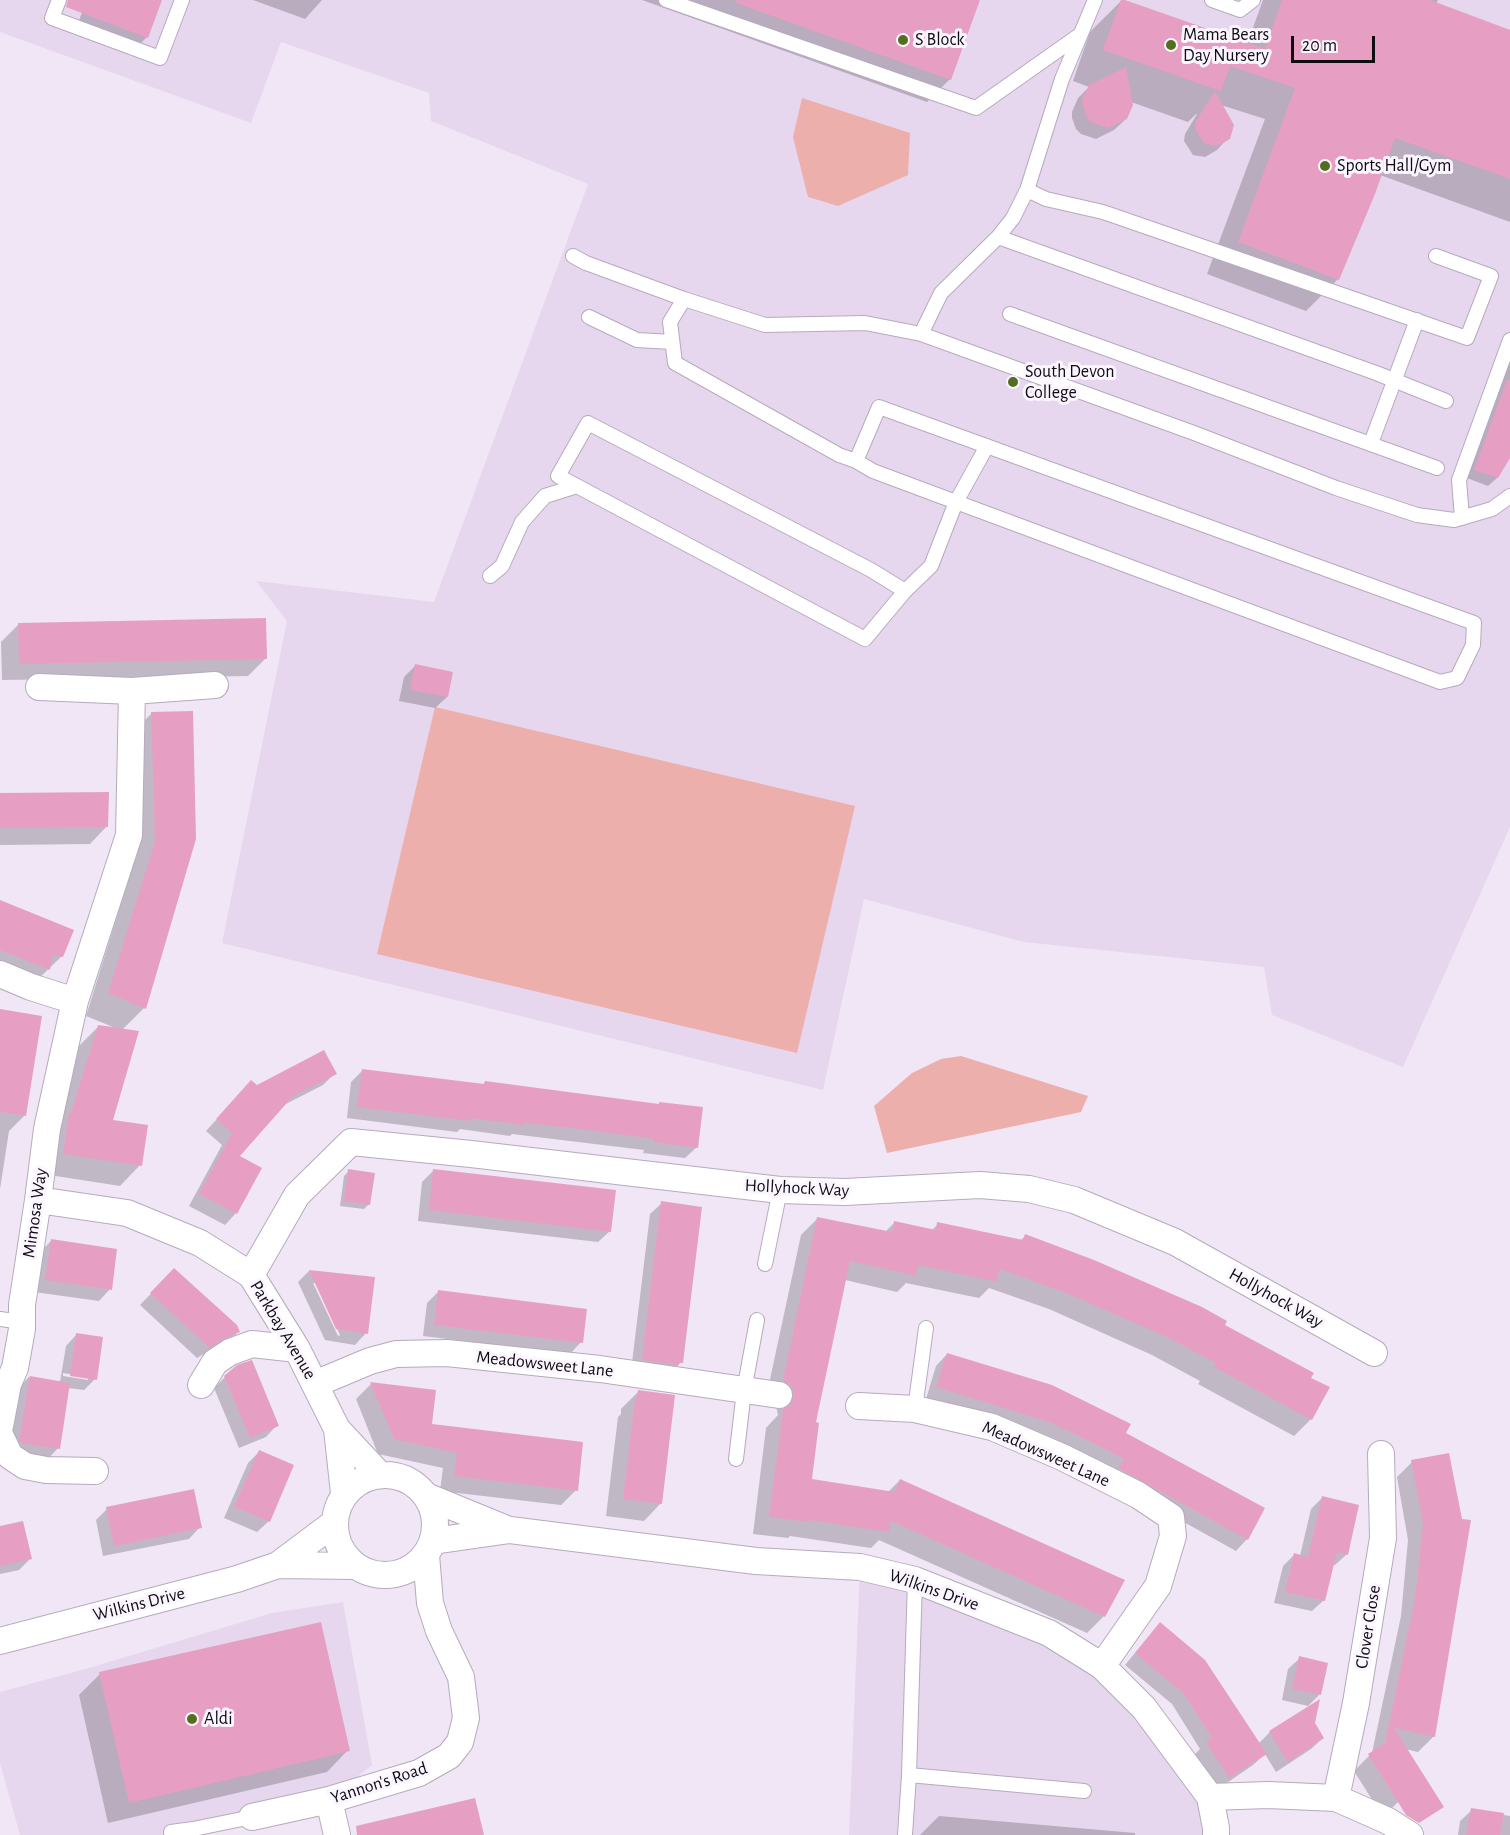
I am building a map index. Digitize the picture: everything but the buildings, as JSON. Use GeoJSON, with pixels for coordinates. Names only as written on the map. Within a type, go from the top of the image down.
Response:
{"type":"FeatureCollection","features":[{"type":"Feature","properties":{"kind":"street"},"geometry":{"type":"LineString","coordinates":[[39,687],[132,691],[215,685]]}},
{"type":"Feature","properties":{"kind":"street","name":"Mimosa Way"},"geometry":{"type":"LineString","coordinates":[[0,1426],[8,1384],[15,1368],[11,1320],[22,1305],[46,1129],[75,1001],[129,835],[132,691]]}},
{"type":"Feature","properties":{"kind":"street"},"geometry":{"type":"LineString","coordinates":[[0,974],[75,1001]]}},
{"type":"Feature","properties":{"kind":"street","name":"Hollyhock Way"},"geometry":{"type":"LineString","coordinates":[[251,1275],[297,1195],[351,1142],[780,1190],[845,1192],[980,1185],[1029,1189],[1074,1200],[1175,1242],[1374,1353]]}},
{"type":"Feature","properties":{"kind":"street","name":"Parkbay Avenue"},"geometry":{"type":"LineString","coordinates":[[38,1200],[127,1213],[200,1243],[251,1275],[297,1349],[337,1429],[379,1474]]}},
{"type":"Feature","properties":{"kind":"street"},"geometry":{"type":"LineString","coordinates":[[201,1385],[215,1362],[230,1352],[252,1344],[297,1349]]}},
{"type":"Feature","properties":{"kind":"street","name":"Meadowsweet Lane"},"geometry":{"type":"LineString","coordinates":[[315,1384],[370,1361],[396,1354],[447,1353],[600,1369],[779,1395]]}},
{"type":"Feature","properties":{"kind":"street","name":"Meadowsweet Lane"},"geometry":{"type":"LineString","coordinates":[[859,1406],[915,1409],[992,1427],[1062,1457],[1138,1495],[1171,1516],[1173,1536],[1158,1586],[1102,1666]]}},
{"type":"Feature","properties":{"kind":"street","name":"Parkbay Avenue"},"geometry":{"type":"LineString","coordinates":[[337,1429],[344,1493]]}},
{"type":"Feature","properties":{"kind":"street"},"geometry":{"type":"LineString","coordinates":[[0,1435],[10,1456],[24,1466],[46,1470],[95,1471]]}},
{"type":"Feature","properties":{"kind":"street","name":"Clover Close"},"geometry":{"type":"LineString","coordinates":[[1336,1798],[1356,1703],[1383,1538],[1381,1454]]}},
{"type":"Feature","properties":{"kind":"street"},"geometry":{"type":"LineString","coordinates":[[355,1566],[343,1554],[336,1538],[334,1523],[344,1493],[358,1480],[379,1474]]}},
{"type":"Feature","properties":{"kind":"street","name":"Wilkins Drive"},"geometry":{"type":"LineString","coordinates":[[379,1474],[404,1479],[426,1496],[510,1530],[756,1561],[860,1567],[915,1580],[1049,1633],[1102,1666],[1144,1708],[1209,1797],[1216,1835]]}},
{"type":"Feature","properties":{"kind":"street"},"geometry":{"type":"LineString","coordinates":[[426,1496],[435,1521],[429,1548]]}},
{"type":"Feature","properties":{"kind":"street","name":"Wilkins Drive"},"geometry":{"type":"LineString","coordinates":[[0,1641],[237,1580],[278,1565],[334,1523]]}},
{"type":"Feature","properties":{"kind":"street","name":"Wilkins Drive"},"geometry":{"type":"LineString","coordinates":[[278,1565],[355,1566],[372,1574],[387,1576],[407,1571],[418,1564],[429,1548],[510,1530]]}},
{"type":"Feature","properties":{"kind":"street","name":"Yannon's Road"},"geometry":{"type":"LineString","coordinates":[[252,1817],[329,1800],[419,1773],[449,1756],[460,1742],[466,1718],[461,1677],[439,1631],[430,1603],[429,1548]]}},
{"type":"Feature","properties":{"kind":"street"},"geometry":{"type":"LineString","coordinates":[[387,1576],[411,1588],[430,1603]]}},
{"type":"Feature","properties":{"kind":"street"},"geometry":{"type":"LineString","coordinates":[[1209,1797],[1268,1795],[1336,1798],[1388,1821],[1410,1835]]}},
{"type":"Feature","properties":{"kind":"street"},"geometry":{"type":"LineString","coordinates":[[329,1800],[337,1835]]}},
{"type":"Feature","properties":{"kind":"lane"},"geometry":{"type":"LineString","coordinates":[[59,0],[52,18],[160,58],[182,0]]}},
{"type":"Feature","properties":{"kind":"lane"},"geometry":{"type":"LineString","coordinates":[[666,0],[976,108],[1081,33]]}},
{"type":"Feature","properties":{"kind":"lane"},"geometry":{"type":"LineString","coordinates":[[921,334],[941,293],[998,237],[1013,218],[1027,190],[1062,79],[1095,0]]}},
{"type":"Feature","properties":{"kind":"lane"},"geometry":{"type":"LineString","coordinates":[[1212,0],[1240,10],[1253,0]]}},
{"type":"Feature","properties":{"kind":"lane"},"geometry":{"type":"LineString","coordinates":[[1027,190],[1046,199],[1103,212],[1467,338],[1491,276],[1436,256]]}},
{"type":"Feature","properties":{"kind":"lane"},"geometry":{"type":"LineString","coordinates":[[998,237],[1446,401]]}},
{"type":"Feature","properties":{"kind":"lane"},"geometry":{"type":"LineString","coordinates":[[573,256],[684,299],[765,325],[865,323],[921,334],[1194,433],[1336,488],[1417,515],[1454,520],[1492,508],[1510,496]]}},
{"type":"Feature","properties":{"kind":"lane"},"geometry":{"type":"LineString","coordinates":[[684,299],[670,322],[675,363],[839,455],[856,461],[873,471],[1440,682],[1457,678],[1473,645],[1474,623],[879,407],[856,461]]}},
{"type":"Feature","properties":{"kind":"lane"},"geometry":{"type":"LineString","coordinates":[[1010,314],[1437,468]]}},
{"type":"Feature","properties":{"kind":"lane"},"geometry":{"type":"LineString","coordinates":[[589,317],[637,340],[672,342]]}},
{"type":"Feature","properties":{"kind":"lane"},"geometry":{"type":"LineString","coordinates":[[1371,443],[1417,320]]}},
{"type":"Feature","properties":{"kind":"lane"},"geometry":{"type":"LineString","coordinates":[[1462,518],[1459,480],[1510,340]]}},
{"type":"Feature","properties":{"kind":"lane"},"geometry":{"type":"LineString","coordinates":[[904,591],[871,570],[588,423],[558,476],[865,639],[904,591],[931,566],[956,502],[987,446]]}},
{"type":"Feature","properties":{"kind":"lane"},"geometry":{"type":"LineString","coordinates":[[490,576],[502,566],[522,522],[545,496],[577,486]]}},
{"type":"Feature","properties":{"kind":"lane"},"geometry":{"type":"LineString","coordinates":[[765,1264],[780,1190]]}},
{"type":"Feature","properties":{"kind":"lane"},"geometry":{"type":"LineString","coordinates":[[736,1459],[744,1391],[757,1320]]}},
{"type":"Feature","properties":{"kind":"lane"},"geometry":{"type":"LineString","coordinates":[[915,1409],[926,1328]]}},
{"type":"Feature","properties":{"kind":"lane"},"geometry":{"type":"LineString","coordinates":[[905,1835],[915,1580]]}},
{"type":"Feature","properties":{"kind":"lane"},"geometry":{"type":"LineString","coordinates":[[909,1775],[1084,1791]]}},
{"type":"Feature","properties":{"kind":"lane"},"geometry":{"type":"LineString","coordinates":[[171,1832],[252,1817]]}},
{"type":"Feature","properties":{"kind":"shaded area","name":"South Devon College"},"geometry":{"type":"Polygon","coordinates":[[[0,0],[1510,0],[1510,827],[1403,1067],[1272,1015],[1264,967],[1024,942],[864,899],[823,1090],[222,943],[287,621],[256,581],[434,602],[588,184],[431,121],[429,93],[281,42],[251,123],[0,32],[0,0]]]}},
{"type":"Feature","properties":{"kind":"shaded area"},"geometry":{"type":"Polygon","coordinates":[[[802,98],[910,133],[908,175],[838,206],[808,197],[793,137],[802,98]]]}},
{"type":"Feature","properties":{"kind":"shaded area"},"geometry":{"type":"Polygon","coordinates":[[[435,707],[855,806],[797,1053],[377,954],[435,707]]]}},
{"type":"Feature","properties":{"kind":"shaded area"},"geometry":{"type":"Polygon","coordinates":[[[961,1056],[1088,1096],[1081,1112],[887,1153],[874,1106],[912,1073],[941,1059],[961,1056]]]}},
{"type":"Feature","properties":{"kind":"shaded area"},"geometry":{"type":"Polygon","coordinates":[[[860,1567],[1049,1633],[1182,1758],[1216,1835],[849,1835],[860,1567]]]}},
{"type":"Feature","properties":{"kind":"shaded area"},"geometry":{"type":"Polygon","coordinates":[[[343,1602],[372,1765],[329,1800],[187,1835],[20,1835],[0,1763],[0,1692],[272,1613],[343,1602]]]}},
{"type":"Feature","properties":{"kind":"place","name":"S Block"},"geometry":{"type":"Point","coordinates":[903,40]}},
{"type":"Feature","properties":{"kind":"place","name":"Mama Bears Day Nursery"},"geometry":{"type":"Point","coordinates":[1171,45]}},
{"type":"Feature","properties":{"kind":"place","name":"Sports Hall/Gym"},"geometry":{"type":"Point","coordinates":[1325,166]}},
{"type":"Feature","properties":{"kind":"place","name":"South Devon College"},"geometry":{"type":"Point","coordinates":[1013,382]}},
{"type":"Feature","properties":{"kind":"place","name":"Aldi"},"geometry":{"type":"Point","coordinates":[192,1719]}}]}
